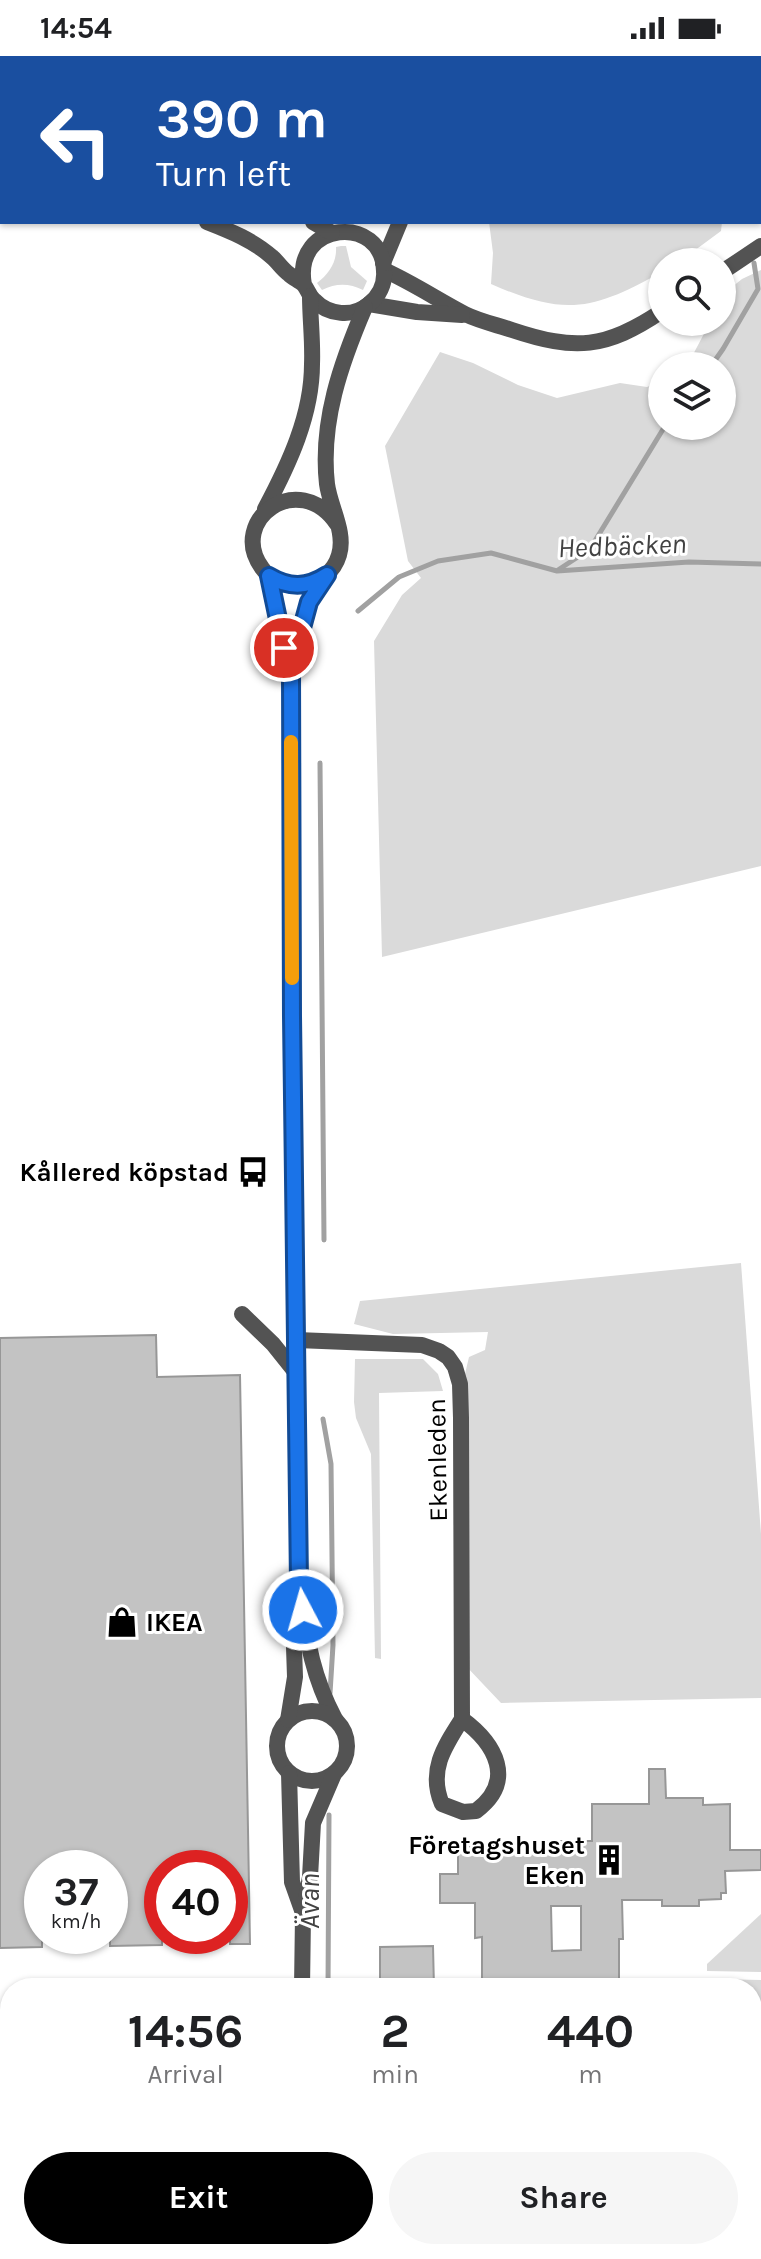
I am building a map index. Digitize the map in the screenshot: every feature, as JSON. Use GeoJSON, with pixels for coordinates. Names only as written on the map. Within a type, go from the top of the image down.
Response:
{"type":"FeatureCollection","features":[{"type":"Feature","properties":{"kind":"street"},"geometry":{"type":"LineString","coordinates":[[211,224],[254,243],[307,290],[317,303],[335,312],[355,312],[367,306],[468,316],[572,345],[607,340],[648,318]]}},
{"type":"Feature","properties":{"kind":"street"},"geometry":{"type":"LineString","coordinates":[[321,224],[367,238],[377,248],[384,266],[468,316]]}},
{"type":"Feature","properties":{"kind":"street"},"geometry":{"type":"LineString","coordinates":[[299,1583],[293,1618],[295,1677],[288,1720],[277,1742],[280,1762],[289,1773],[307,1782],[334,1774],[341,1767],[348,1747],[342,1727],[319,1688],[311,1664],[299,1583],[291,668],[309,602],[339,556],[341,546],[327,483],[326,451],[332,399],[345,354],[367,306],[381,288],[384,266],[399,224]]}},
{"type":"Feature","properties":{"kind":"street"},"geometry":{"type":"LineString","coordinates":[[327,575],[316,582],[292,586],[269,576],[255,554],[255,529],[293,456],[313,366],[303,264],[307,253],[322,237],[342,229]]}},
{"type":"Feature","properties":{"kind":"street"},"geometry":{"type":"LineString","coordinates":[[736,263],[761,246]]}},
{"type":"Feature","properties":{"kind":"street"},"geometry":{"type":"LineString","coordinates":[[261,517],[281,501],[308,499],[330,513],[337,524]]}},
{"type":"Feature","properties":{"kind":"street"},"geometry":{"type":"LineString","coordinates":[[269,576],[291,668]]}},
{"type":"Feature","properties":{"kind":"street"},"geometry":{"type":"LineString","coordinates":[[242,1314],[273,1344],[297,1374]]}},
{"type":"Feature","properties":{"kind":"street","name":"Ekenleden"},"geometry":{"type":"LineString","coordinates":[[297,1340],[422,1345],[439,1351],[455,1367],[460,1384],[461,1418],[462,1719]]}},
{"type":"Feature","properties":{"kind":"street"},"geometry":{"type":"LineString","coordinates":[[288,1720],[306,1711],[316,1711],[335,1719]]}},
{"type":"Feature","properties":{"kind":"street"},"geometry":{"type":"LineString","coordinates":[[462,1719],[486,1740],[494,1753],[498,1769],[494,1793],[476,1811],[463,1812],[442,1804],[436,1790],[441,1754],[462,1719]]}},
{"type":"Feature","properties":{"kind":"street"},"geometry":{"type":"LineString","coordinates":[[289,1773],[292,1882],[303,1915]]}},
{"type":"Feature","properties":{"kind":"street"},"geometry":{"type":"LineString","coordinates":[[302,1978],[303,1915],[310,1877],[313,1823],[334,1774]]}},
{"type":"Feature","properties":{"kind":"shaded area"},"geometry":{"type":"Polygon","coordinates":[[[489,224],[722,224],[721,231],[698,248],[648,248],[648,280],[597,301],[560,305],[517,295],[491,284],[493,253],[489,224]]]}},
{"type":"Feature","properties":{"kind":"shaded area"},"geometry":{"type":"Polygon","coordinates":[[[346,246],[351,267],[367,281],[363,290],[342,285],[322,290],[317,283],[331,267],[336,247],[346,246]]]}},
{"type":"Feature","properties":{"kind":"shaded area"},"geometry":{"type":"Polygon","coordinates":[[[761,270],[761,866],[382,957],[374,641],[402,595],[421,578],[408,561],[385,446],[440,352],[557,398],[620,383],[648,387],[648,440],[736,440],[736,352],[694,352],[703,336],[736,336],[736,284],[761,270]]]}},
{"type":"Feature","properties":{"kind":"shaded area"},"geometry":{"type":"Polygon","coordinates":[[[741,1263],[761,1534],[761,1698],[501,1703],[465,1665],[465,1374],[469,1357],[485,1350],[488,1332],[393,1334],[354,1324],[360,1301],[741,1263]]]}},
{"type":"Feature","properties":{"kind":"shaded area"},"geometry":{"type":"Polygon","coordinates":[[[355,1359],[423,1359],[438,1374],[443,1391],[379,1393],[381,1659],[375,1658],[371,1454],[356,1418],[355,1359]]]}},
{"type":"Feature","properties":{"kind":"shaded area"},"geometry":{"type":"Polygon","coordinates":[[[761,1914],[761,1972],[707,1971],[707,1964],[761,1914]]]}},
{"type":"Feature","properties":{"kind":"building","name":"IKEA"},"geometry":{"type":"Polygon","coordinates":[[[156,1335],[157,1377],[240,1375],[250,1944],[248,1850],[144,1850],[144,1945],[128,1946],[128,1850],[24,1850],[24,1947],[0,1948],[0,1338],[156,1335]]]}},
{"type":"Feature","properties":{"kind":"building","name":"Företagshuset Eken"},"geometry":{"type":"Polygon","coordinates":[[[649,1769],[665,1769],[666,1798],[703,1798],[703,1805],[730,1804],[730,1850],[761,1850],[761,1870],[725,1871],[726,1893],[721,1893],[721,1899],[699,1900],[699,1906],[662,1906],[662,1900],[622,1900],[623,1939],[619,1939],[619,1978],[482,1978],[482,1937],[475,1938],[475,1903],[440,1903],[440,1874],[458,1874],[458,1846],[548,1846],[548,1841],[592,1841],[592,1804],[649,1804],[649,1769]],[[551,1906],[552,1951],[581,1950],[581,1906],[551,1906]]]}},
{"type":"Feature","properties":{"kind":"building"},"geometry":{"type":"Polygon","coordinates":[[[433,1946],[434,1978],[380,1978],[380,1947],[433,1946]]]}},
{"type":"Feature","properties":{"kind":"waterway"},"geometry":{"type":"LineString","coordinates":[[721,352],[758,289],[754,263]]}},
{"type":"Feature","properties":{"kind":"waterway"},"geometry":{"type":"LineString","coordinates":[[558,570],[590,549],[656,440]]}},
{"type":"Feature","properties":{"kind":"waterway","name":"Hedbäcken"},"geometry":{"type":"LineString","coordinates":[[358,611],[399,577],[438,561],[491,553],[557,571],[689,562],[761,564]]}},
{"type":"Feature","properties":{"kind":"waterway","name":"Ävan"},"geometry":{"type":"LineString","coordinates":[[320,763],[324,1240]]}},
{"type":"Feature","properties":{"kind":"waterway","name":"Ävan"},"geometry":{"type":"LineString","coordinates":[[323,1419],[331,1464],[333,1645],[330,1693]]}},
{"type":"Feature","properties":{"kind":"waterway","name":"Ävan"},"geometry":{"type":"LineString","coordinates":[[328,1978],[329,1815]]}},
{"type":"Feature","properties":{"kind":"slow traffic"},"geometry":{"type":"LineString","coordinates":[[291,742],[292,978]]}},
{"type":"Feature","properties":{"kind":"place","name":"Kållered köpstad"},"geometry":{"type":"Point","coordinates":[253,1172]}},
{"type":"Feature","properties":{"kind":"place","name":"IKEA"},"geometry":{"type":"Point","coordinates":[122,1622]}},
{"type":"Feature","properties":{"kind":"place","name":"Företagshuset Eken"},"geometry":{"type":"Point","coordinates":[609,1860]}},
{"type":"Feature","properties":{"kind":"route"},"geometry":{"type":"LineString","coordinates":[[284,648],[269,576],[279,583],[304,586],[327,575],[309,602],[291,668],[295,1308],[299,1583],[303,1610]]}}]}
